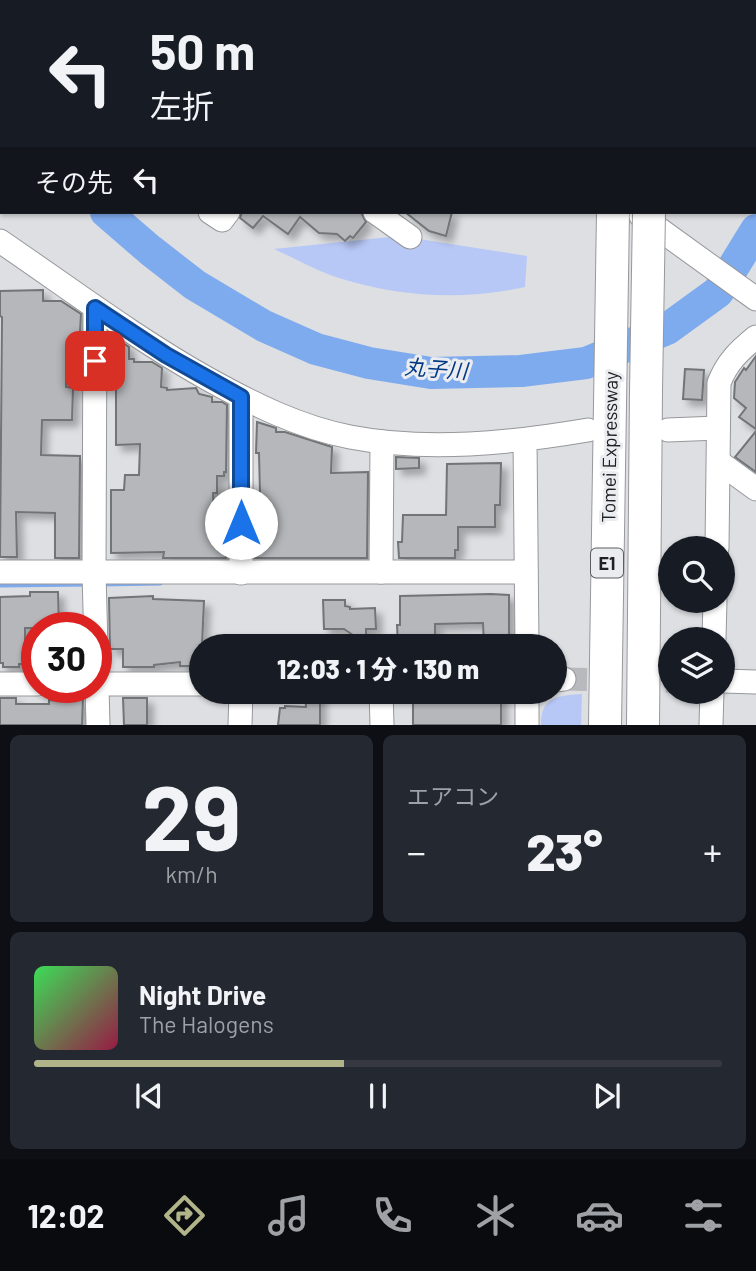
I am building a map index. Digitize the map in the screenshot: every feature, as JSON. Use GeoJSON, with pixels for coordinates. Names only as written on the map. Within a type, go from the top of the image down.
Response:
{"type":"FeatureCollection","features":[{"type":"Feature","properties":{"kind":"highway","name":"Tomei Expressway"},"geometry":{"type":"LineString","coordinates":[[605,725],[613,214]]}},
{"type":"Feature","properties":{"kind":"highway","name":"Tomei Expressway"},"geometry":{"type":"LineString","coordinates":[[643,725],[646,391],[651,218]]}},
{"type":"Feature","properties":{"kind":"street"},"geometry":{"type":"LineString","coordinates":[[213,214],[222,220],[226,214]]}},
{"type":"Feature","properties":{"kind":"street"},"geometry":{"type":"LineString","coordinates":[[378,214],[410,237]]}},
{"type":"Feature","properties":{"kind":"street"},"geometry":{"type":"LineString","coordinates":[[651,218],[756,299]]}},
{"type":"Feature","properties":{"kind":"street"},"geometry":{"type":"LineString","coordinates":[[0,241],[166,355],[241,397],[309,426],[382,442],[443,444],[525,441],[588,430]]}},
{"type":"Feature","properties":{"kind":"street"},"geometry":{"type":"LineString","coordinates":[[95,308],[95,612]]}},
{"type":"Feature","properties":{"kind":"street"},"geometry":{"type":"LineString","coordinates":[[717,536],[719,383],[724,369],[733,357],[756,337]]}},
{"type":"Feature","properties":{"kind":"street"},"geometry":{"type":"LineString","coordinates":[[241,397],[241,573]]}},
{"type":"Feature","properties":{"kind":"street"},"geometry":{"type":"LineString","coordinates":[[668,430],[718,428]]}},
{"type":"Feature","properties":{"kind":"street"},"geometry":{"type":"LineString","coordinates":[[525,441],[527,634]]}},
{"type":"Feature","properties":{"kind":"street"},"geometry":{"type":"LineString","coordinates":[[381,572],[382,442]]}},
{"type":"Feature","properties":{"kind":"street"},"geometry":{"type":"LineString","coordinates":[[719,462],[756,489]]}},
{"type":"Feature","properties":{"kind":"street"},"geometry":{"type":"LineString","coordinates":[[0,572],[526,572]]}},
{"type":"Feature","properties":{"kind":"street"},"geometry":{"type":"LineString","coordinates":[[735,681],[756,682]]}},
{"type":"Feature","properties":{"kind":"street"},"geometry":{"type":"LineString","coordinates":[[0,684],[21,684]]}},
{"type":"Feature","properties":{"kind":"street"},"geometry":{"type":"LineString","coordinates":[[112,684],[189,684]]}},
{"type":"Feature","properties":{"kind":"street"},"geometry":{"type":"LineString","coordinates":[[97,703],[98,725]]}},
{"type":"Feature","properties":{"kind":"street"},"geometry":{"type":"LineString","coordinates":[[240,725],[241,704]]}},
{"type":"Feature","properties":{"kind":"street"},"geometry":{"type":"LineString","coordinates":[[381,704],[382,725]]}},
{"type":"Feature","properties":{"kind":"street"},"geometry":{"type":"LineString","coordinates":[[527,704],[527,725]]}},
{"type":"Feature","properties":{"kind":"street"},"geometry":{"type":"LineString","coordinates":[[711,725],[712,704]]}},
{"type":"Feature","properties":{"kind":"shaded area"},"geometry":{"type":"Polygon","coordinates":[[[399,236],[527,256],[525,287],[478,294],[408,293],[331,275],[274,249],[399,236]]]}},
{"type":"Feature","properties":{"kind":"shaded area"},"geometry":{"type":"Polygon","coordinates":[[[582,694],[581,725],[541,725],[547,704],[567,704],[567,696],[582,694]]]}},
{"type":"Feature","properties":{"kind":"building"},"geometry":{"type":"Polygon","coordinates":[[[241,214],[362,214],[366,222],[353,238],[350,236],[345,241],[337,234],[319,233],[300,217],[288,234],[263,216],[253,228],[240,218],[241,214]]]}},
{"type":"Feature","properties":{"kind":"building"},"geometry":{"type":"Polygon","coordinates":[[[408,214],[452,214],[446,236],[429,231],[408,214]]]}},
{"type":"Feature","properties":{"kind":"building"},"geometry":{"type":"Polygon","coordinates":[[[43,290],[43,301],[61,301],[81,314],[79,348],[70,348],[70,352],[66,353],[66,387],[73,388],[72,420],[42,420],[41,455],[80,456],[79,558],[55,558],[55,513],[16,512],[17,557],[0,557],[0,291],[43,290]]]}},
{"type":"Feature","properties":{"kind":"building"},"geometry":{"type":"Polygon","coordinates":[[[109,343],[123,343],[129,347],[129,359],[134,359],[134,362],[152,362],[162,368],[161,387],[167,390],[196,388],[199,394],[212,397],[212,402],[227,405],[226,472],[224,476],[217,476],[217,493],[213,493],[216,547],[226,547],[226,558],[163,558],[164,552],[111,553],[111,490],[124,490],[125,475],[139,475],[140,444],[116,445],[116,389],[112,389],[109,343]]]}},
{"type":"Feature","properties":{"kind":"building"},"geometry":{"type":"Polygon","coordinates":[[[756,356],[756,429],[739,417],[746,408],[734,398],[735,382],[756,356]]]}},
{"type":"Feature","properties":{"kind":"building"},"geometry":{"type":"Polygon","coordinates":[[[685,369],[704,370],[702,400],[683,399],[685,369]]]}},
{"type":"Feature","properties":{"kind":"building"},"geometry":{"type":"Polygon","coordinates":[[[257,422],[276,428],[276,432],[285,432],[332,447],[331,473],[368,472],[367,558],[255,558],[255,526],[258,526],[260,494],[259,453],[256,453],[257,422]]]}},
{"type":"Feature","properties":{"kind":"building"},"geometry":{"type":"Polygon","coordinates":[[[756,431],[756,472],[735,457],[756,431]]]}},
{"type":"Feature","properties":{"kind":"building"},"geometry":{"type":"Polygon","coordinates":[[[396,457],[419,458],[419,468],[396,469],[396,457]]]}},
{"type":"Feature","properties":{"kind":"building"},"geometry":{"type":"Polygon","coordinates":[[[501,463],[500,505],[495,505],[495,527],[458,527],[458,550],[455,550],[455,558],[399,558],[398,542],[402,542],[403,515],[446,515],[447,464],[501,463]]]}},
{"type":"Feature","properties":{"kind":"building"},"geometry":{"type":"Polygon","coordinates":[[[30,592],[58,592],[59,612],[21,612],[21,664],[19,667],[3,667],[3,663],[0,663],[0,597],[30,596],[30,592]]]}},
{"type":"Feature","properties":{"kind":"building"},"geometry":{"type":"Polygon","coordinates":[[[509,595],[509,634],[483,634],[483,623],[435,624],[435,634],[397,634],[400,596],[509,595]]]}},
{"type":"Feature","properties":{"kind":"building"},"geometry":{"type":"Polygon","coordinates":[[[153,596],[153,599],[204,601],[202,634],[189,634],[189,666],[180,666],[180,662],[154,667],[123,667],[123,649],[112,649],[112,612],[109,612],[109,598],[153,596]]]}},
{"type":"Feature","properties":{"kind":"building"},"geometry":{"type":"Polygon","coordinates":[[[323,600],[345,600],[345,606],[350,609],[375,608],[376,629],[366,629],[366,634],[351,634],[344,629],[324,629],[323,600]]]}},
{"type":"Feature","properties":{"kind":"building"},"geometry":{"type":"Polygon","coordinates":[[[0,698],[16,698],[16,704],[83,703],[82,725],[0,725],[0,698]]]}},
{"type":"Feature","properties":{"kind":"building"},"geometry":{"type":"Polygon","coordinates":[[[123,698],[147,698],[147,725],[124,725],[123,698]]]}},
{"type":"Feature","properties":{"kind":"building"},"geometry":{"type":"Polygon","coordinates":[[[306,704],[320,704],[320,725],[278,725],[280,708],[306,707],[306,704]]]}},
{"type":"Feature","properties":{"kind":"building"},"geometry":{"type":"Polygon","coordinates":[[[413,704],[501,704],[501,725],[413,725],[413,704]]]}},
{"type":"Feature","properties":{"kind":"waterway","name":"丸子川"},"geometry":{"type":"LineString","coordinates":[[108,214],[195,285],[264,326],[316,349],[369,363],[431,373],[521,371],[586,363],[667,329],[718,292],[756,230]]}},
{"type":"Feature","properties":{"kind":"waterway"},"geometry":{"type":"LineString","coordinates":[[99,584],[160,583]]}},
{"type":"Feature","properties":{"kind":"waterway"},"geometry":{"type":"LineString","coordinates":[[0,585],[90,584]]}},
{"type":"Feature","properties":{"kind":"tunnel"},"geometry":{"type":"LineString","coordinates":[[567,679],[658,681]]}},
{"type":"Feature","properties":{"kind":"route"},"geometry":{"type":"LineString","coordinates":[[95,361],[95,308],[166,355],[241,397],[241,523]]}}]}
